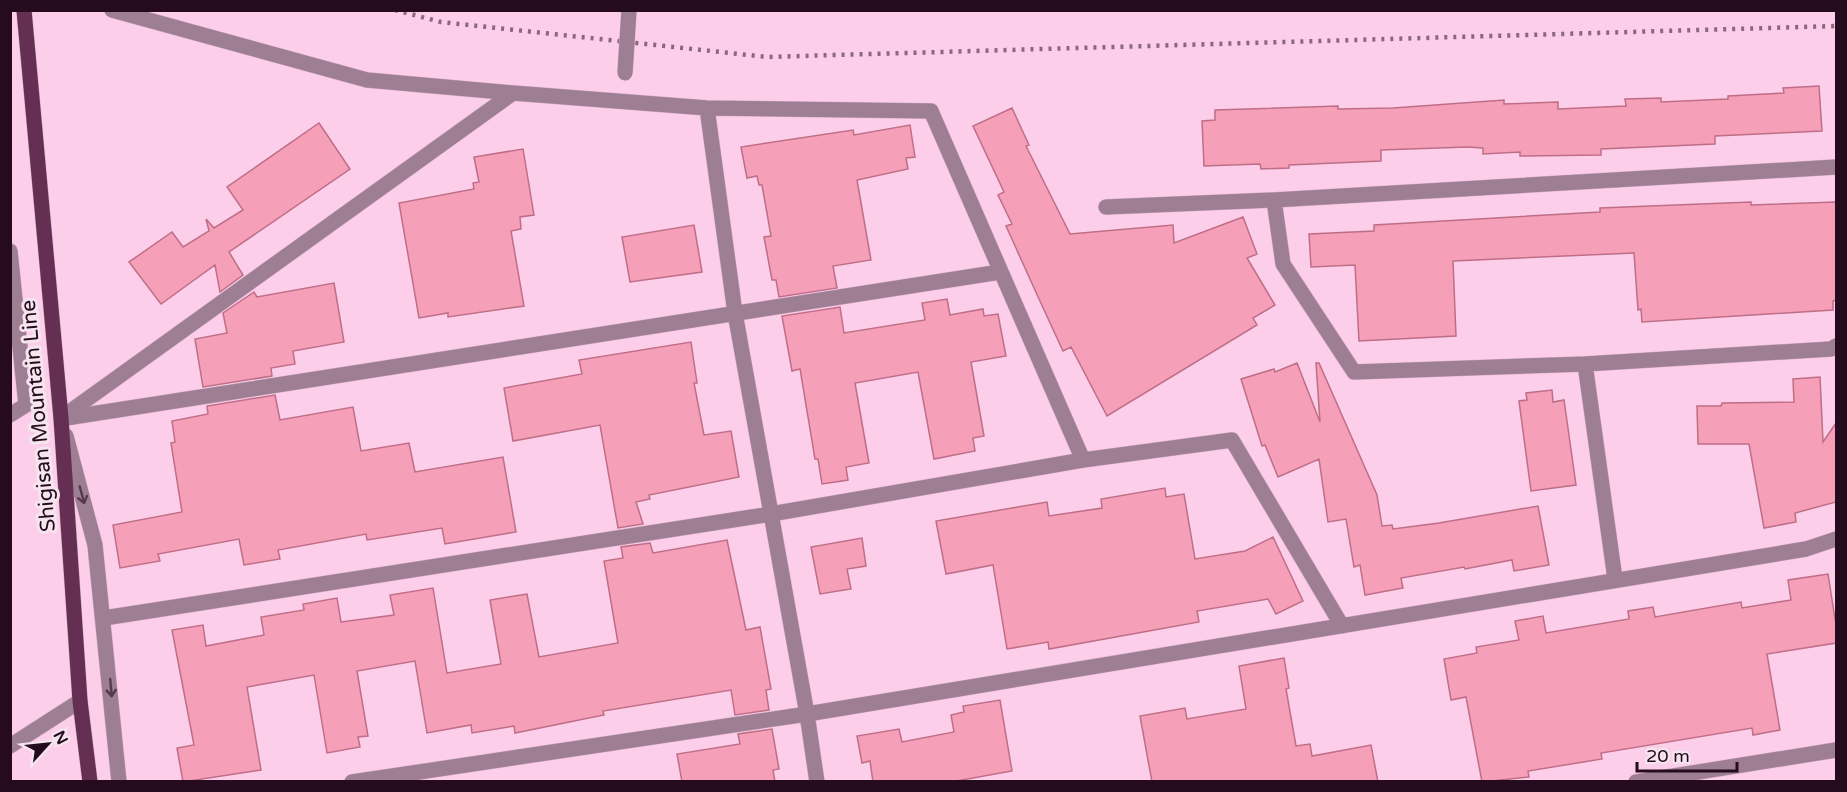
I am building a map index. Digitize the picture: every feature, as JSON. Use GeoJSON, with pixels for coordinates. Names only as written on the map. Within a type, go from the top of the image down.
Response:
{"type":"FeatureCollection","features":[{"type":"Feature","properties":{"kind":"main road","name":"Shigisan Mountain Line"},"geometry":{"type":"LineString","coordinates":[[24,10],[61,418],[80,701],[90,782]]}},
{"type":"Feature","properties":{"kind":"street"},"geometry":{"type":"LineString","coordinates":[[112,10],[367,80],[707,108],[931,111],[1083,460]]}},
{"type":"Feature","properties":{"kind":"street"},"geometry":{"type":"LineString","coordinates":[[625,73],[629,10]]}},
{"type":"Feature","properties":{"kind":"street"},"geometry":{"type":"LineString","coordinates":[[61,418],[513,93]]}},
{"type":"Feature","properties":{"kind":"street"},"geometry":{"type":"LineString","coordinates":[[707,108],[735,313],[807,714],[817,782]]}},
{"type":"Feature","properties":{"kind":"street"},"geometry":{"type":"LineString","coordinates":[[1106,207],[1274,200],[1836,167]]}},
{"type":"Feature","properties":{"kind":"street"},"geometry":{"type":"LineString","coordinates":[[1274,200],[1283,264],[1354,372],[1584,364],[1831,349],[1836,346]]}},
{"type":"Feature","properties":{"kind":"street"},"geometry":{"type":"LineString","coordinates":[[10,251],[26,405],[10,416]]}},
{"type":"Feature","properties":{"kind":"street"},"geometry":{"type":"LineString","coordinates":[[61,418],[1000,272]]}},
{"type":"Feature","properties":{"kind":"street"},"geometry":{"type":"LineString","coordinates":[[1584,364],[1615,579]]}},
{"type":"Feature","properties":{"kind":"street"},"geometry":{"type":"LineString","coordinates":[[61,418],[95,545],[105,618],[119,782]]}},
{"type":"Feature","properties":{"kind":"street"},"geometry":{"type":"LineString","coordinates":[[105,618],[771,514],[1083,460],[1232,440],[1342,626]]}},
{"type":"Feature","properties":{"kind":"street"},"geometry":{"type":"LineString","coordinates":[[352,782],[807,714],[1806,549],[1836,539]]}},
{"type":"Feature","properties":{"kind":"street"},"geometry":{"type":"LineString","coordinates":[[10,746],[80,701]]}},
{"type":"Feature","properties":{"kind":"street"},"geometry":{"type":"LineString","coordinates":[[1636,782],[1836,750]]}},
{"type":"Feature","properties":{"kind":"building"},"geometry":{"type":"Polygon","coordinates":[[[1819,86],[1822,131],[1715,136],[1715,144],[1601,149],[1601,155],[1520,156],[1520,152],[1483,154],[1483,148],[1467,147],[1381,150],[1381,161],[1289,165],[1289,168],[1261,169],[1260,164],[1204,166],[1202,121],[1215,120],[1215,110],[1338,106],[1338,109],[1393,108],[1504,100],[1504,104],[1558,102],[1558,109],[1626,106],[1625,99],[1661,98],[1661,102],[1728,99],[1728,96],[1784,93],[1783,88],[1819,86]]]}},
{"type":"Feature","properties":{"kind":"building"},"geometry":{"type":"Polygon","coordinates":[[[1012,108],[1029,145],[1026,146],[1070,234],[1173,225],[1174,243],[1243,217],[1257,254],[1247,258],[1275,305],[1253,318],[1257,325],[1107,416],[1071,347],[1063,351],[1006,226],[1012,224],[998,195],[1004,192],[973,126],[1012,108]]]}},
{"type":"Feature","properties":{"kind":"building"},"geometry":{"type":"Polygon","coordinates":[[[319,123],[350,169],[229,252],[243,275],[220,292],[215,265],[161,304],[129,262],[172,232],[183,247],[209,231],[206,219],[214,228],[243,210],[227,187],[319,123]]]}},
{"type":"Feature","properties":{"kind":"building"},"geometry":{"type":"Polygon","coordinates":[[[910,125],[915,157],[906,158],[908,169],[857,180],[871,260],[833,266],[837,288],[779,297],[776,280],[772,280],[764,237],[771,236],[762,185],[759,185],[757,176],[747,178],[741,147],[853,130],[854,135],[910,125]]]}},
{"type":"Feature","properties":{"kind":"building"},"geometry":{"type":"Polygon","coordinates":[[[523,149],[534,215],[520,217],[521,229],[511,231],[524,306],[448,317],[448,313],[419,318],[399,203],[474,189],[473,183],[479,182],[474,157],[523,149]]]}},
{"type":"Feature","properties":{"kind":"building"},"geometry":{"type":"Polygon","coordinates":[[[1751,202],[1751,205],[1836,202],[1836,300],[1833,301],[1833,310],[1642,322],[1641,309],[1638,310],[1634,253],[1453,261],[1456,336],[1359,341],[1355,265],[1311,267],[1309,234],[1374,231],[1374,225],[1600,212],[1600,208],[1751,202]]]}},
{"type":"Feature","properties":{"kind":"building"},"geometry":{"type":"Polygon","coordinates":[[[694,225],[702,272],[630,282],[622,237],[694,225]]]}},
{"type":"Feature","properties":{"kind":"building"},"geometry":{"type":"Polygon","coordinates":[[[334,283],[344,342],[293,351],[295,364],[271,368],[272,376],[203,387],[195,339],[227,333],[223,313],[254,292],[257,297],[334,283]]]}},
{"type":"Feature","properties":{"kind":"building"},"geometry":{"type":"Polygon","coordinates":[[[947,299],[950,315],[983,309],[984,316],[998,314],[1006,356],[971,362],[984,436],[973,438],[975,451],[934,459],[918,372],[855,383],[869,463],[846,467],[848,480],[822,484],[818,459],[815,459],[800,369],[792,371],[782,316],[840,307],[844,333],[925,320],[922,303],[947,299]]]}},
{"type":"Feature","properties":{"kind":"building"},"geometry":{"type":"Polygon","coordinates":[[[691,342],[697,383],[694,383],[704,435],[731,431],[739,477],[649,495],[650,499],[636,502],[643,524],[618,528],[600,425],[513,441],[504,388],[582,374],[579,360],[691,342]]]}},
{"type":"Feature","properties":{"kind":"building"},"geometry":{"type":"Polygon","coordinates":[[[1297,363],[1320,422],[1316,363],[1319,363],[1377,495],[1382,526],[1392,525],[1393,529],[1538,506],[1549,565],[1514,571],[1512,560],[1465,569],[1464,567],[1401,578],[1403,588],[1365,595],[1360,565],[1354,567],[1346,519],[1328,522],[1319,459],[1278,477],[1265,445],[1262,446],[1241,379],[1274,369],[1275,372],[1297,363]]]}},
{"type":"Feature","properties":{"kind":"building"},"geometry":{"type":"Polygon","coordinates":[[[1820,377],[1823,442],[1836,423],[1836,502],[1795,513],[1796,522],[1764,528],[1749,444],[1698,444],[1697,406],[1721,406],[1722,403],[1794,402],[1793,379],[1820,377]]]}},
{"type":"Feature","properties":{"kind":"building"},"geometry":{"type":"Polygon","coordinates":[[[1552,390],[1553,402],[1564,400],[1576,485],[1531,491],[1519,401],[1527,400],[1526,393],[1552,390]]]}},
{"type":"Feature","properties":{"kind":"building"},"geometry":{"type":"Polygon","coordinates":[[[275,395],[280,420],[353,407],[361,451],[409,443],[415,472],[503,457],[516,532],[445,544],[442,528],[367,540],[366,534],[278,550],[280,559],[244,565],[239,539],[158,554],[160,561],[120,568],[113,525],[182,512],[171,443],[175,442],[172,421],[208,414],[207,406],[275,395]]]}},
{"type":"Feature","properties":{"kind":"building"},"geometry":{"type":"Polygon","coordinates":[[[1165,488],[1166,497],[1184,494],[1195,559],[1245,551],[1273,537],[1303,601],[1276,614],[1268,599],[1197,611],[1199,622],[1049,649],[1048,642],[1007,649],[993,565],[946,574],[936,521],[1047,502],[1049,516],[1102,508],[1101,499],[1165,488]]]}},
{"type":"Feature","properties":{"kind":"building"},"geometry":{"type":"Polygon","coordinates":[[[862,538],[866,566],[847,569],[851,589],[820,594],[811,547],[862,538]]]}},
{"type":"Feature","properties":{"kind":"building"},"geometry":{"type":"Polygon","coordinates":[[[727,540],[746,630],[760,627],[771,689],[766,690],[769,710],[735,715],[731,690],[603,711],[604,715],[515,733],[514,726],[472,733],[471,725],[427,733],[415,661],[357,671],[368,736],[358,737],[360,747],[327,753],[314,675],[247,687],[261,770],[183,782],[177,748],[194,745],[172,630],[203,625],[206,646],[264,635],[261,617],[304,610],[303,604],[337,598],[341,622],[394,615],[390,595],[433,588],[447,673],[501,664],[490,600],[527,594],[539,657],[618,643],[604,561],[623,558],[621,547],[650,543],[653,553],[727,540]]]}},
{"type":"Feature","properties":{"kind":"building"},"geometry":{"type":"Polygon","coordinates":[[[1828,574],[1836,625],[1836,643],[1767,654],[1780,730],[1753,735],[1752,728],[1601,753],[1602,759],[1528,771],[1529,777],[1482,782],[1466,697],[1451,700],[1444,659],[1477,653],[1476,647],[1519,640],[1515,621],[1543,616],[1546,633],[1629,619],[1628,611],[1653,607],[1655,617],[1741,602],[1742,608],[1791,600],[1788,580],[1828,574]]]}},
{"type":"Feature","properties":{"kind":"building"},"geometry":{"type":"Polygon","coordinates":[[[1284,658],[1289,688],[1286,689],[1296,746],[1310,744],[1312,756],[1371,745],[1378,782],[1152,782],[1140,716],[1185,708],[1187,719],[1246,709],[1239,666],[1284,658]]]}},
{"type":"Feature","properties":{"kind":"building"},"geometry":{"type":"Polygon","coordinates":[[[1000,700],[1012,771],[951,782],[873,782],[870,761],[862,763],[857,736],[899,729],[902,742],[954,732],[951,715],[964,712],[963,706],[1000,700]]]}},
{"type":"Feature","properties":{"kind":"building"},"geometry":{"type":"Polygon","coordinates":[[[772,729],[779,769],[773,770],[775,782],[682,782],[677,754],[740,744],[738,734],[772,729]]]}},
{"type":"Feature","properties":{"kind":"railway"},"geometry":{"type":"LineString","coordinates":[[395,10],[441,22],[767,57],[1836,26]]}}]}
